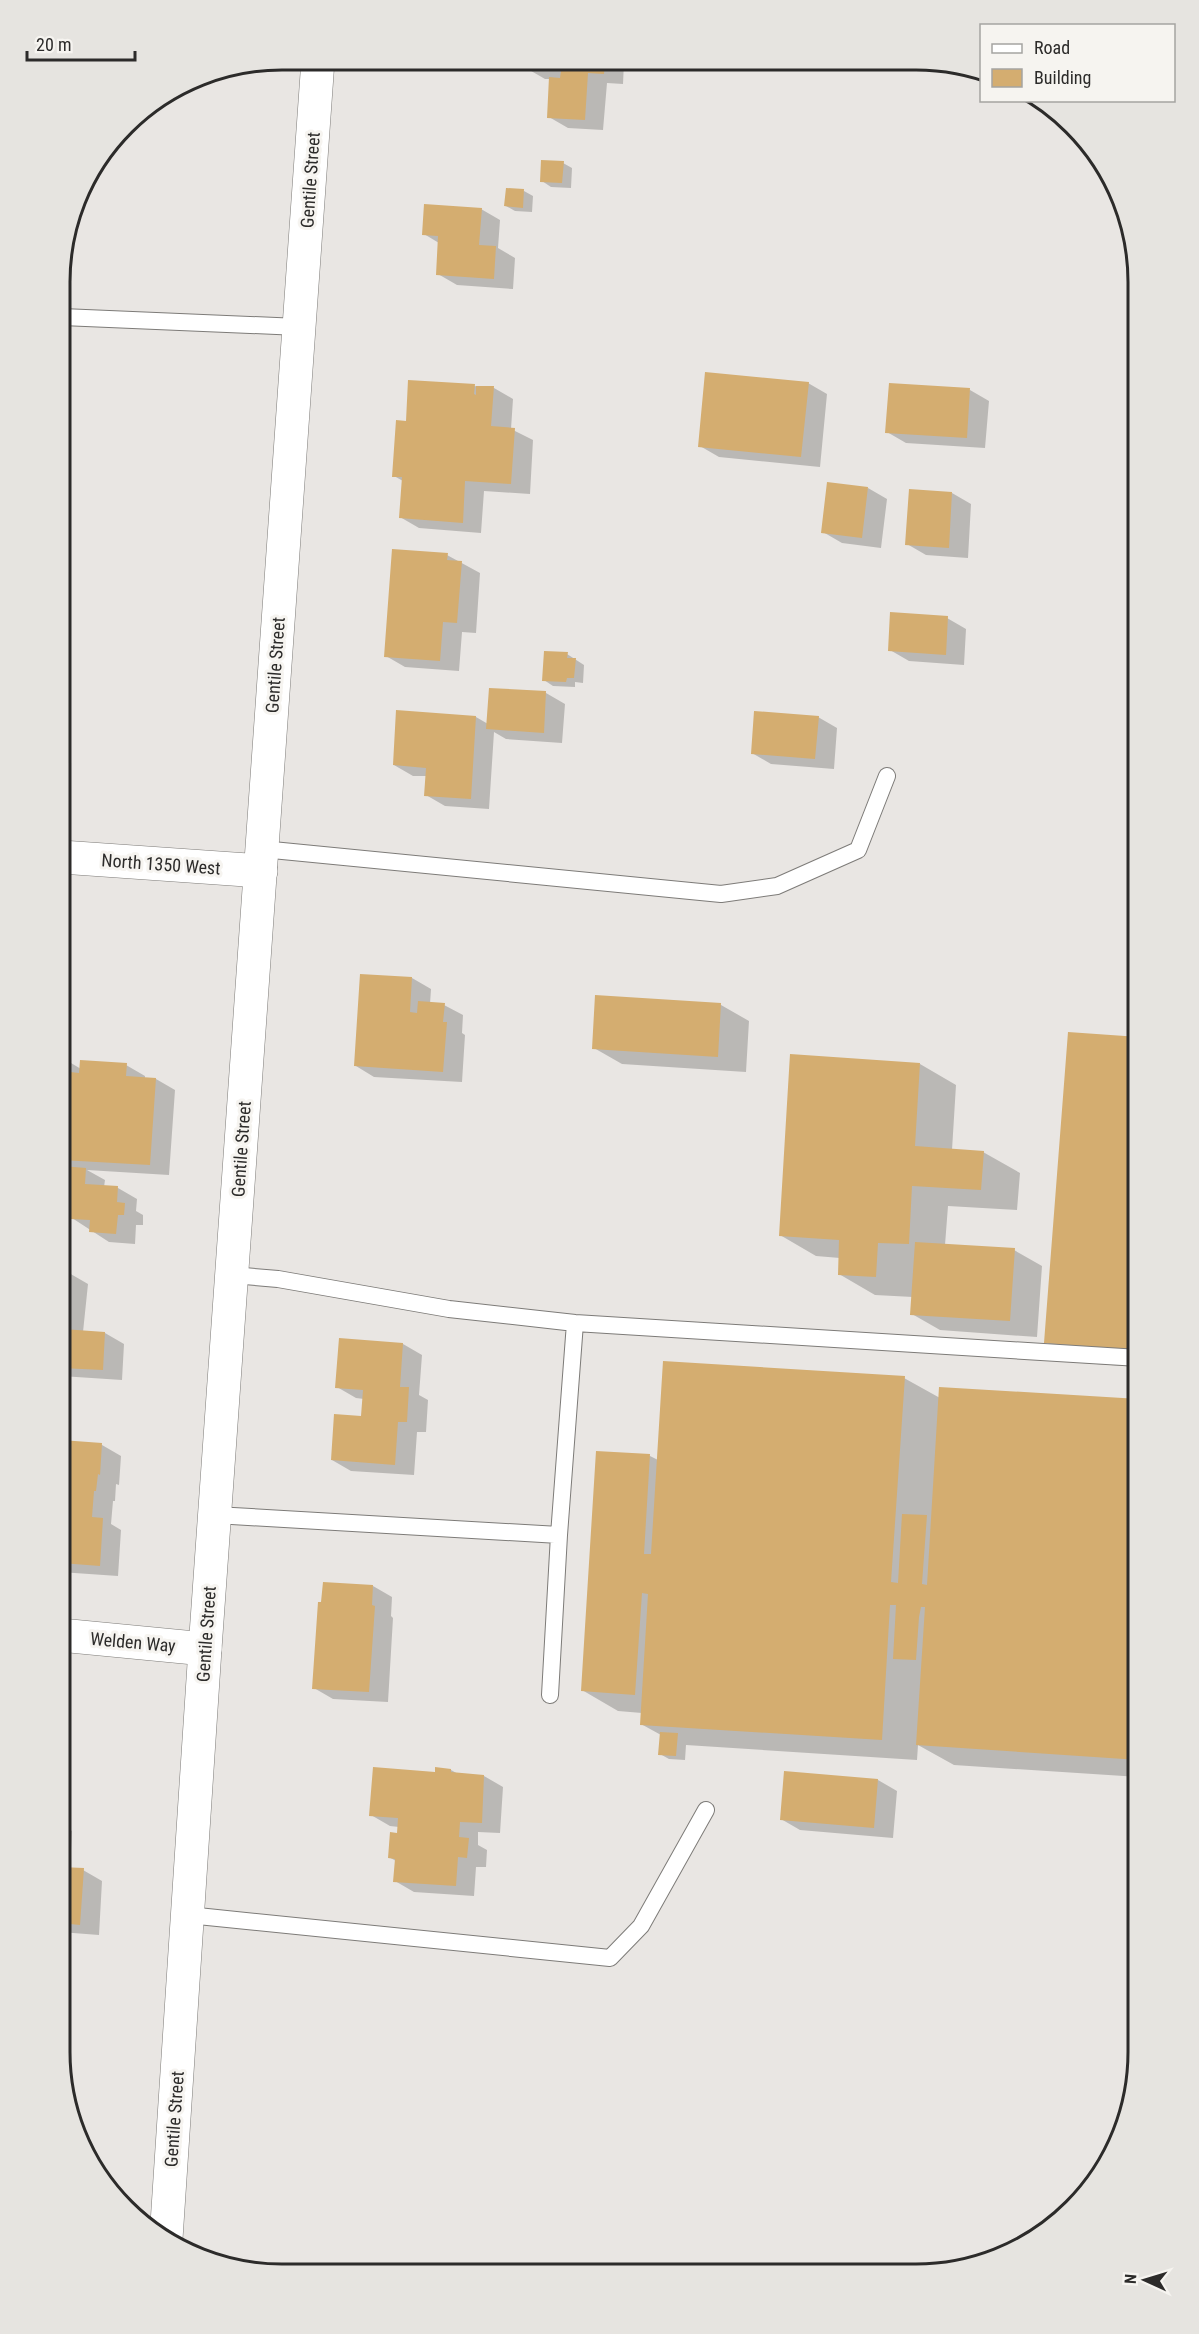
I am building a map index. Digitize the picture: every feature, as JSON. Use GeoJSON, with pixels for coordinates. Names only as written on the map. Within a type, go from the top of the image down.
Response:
{"type":"FeatureCollection","features":[{"type":"Feature","properties":{"kind":"main road","name":"Gentile Street"},"geometry":{"type":"LineString","coordinates":[[167,2229],[205,1649],[317,71]]}},
{"type":"Feature","properties":{"kind":"main road","name":"North 1350 West"},"geometry":{"type":"LineString","coordinates":[[71,856],[261,860]]}},
{"type":"Feature","properties":{"kind":"main road","name":"Welden Way"},"geometry":{"type":"LineString","coordinates":[[70,1636],[205,1649]]}},
{"type":"Feature","properties":{"kind":"lane"},"geometry":{"type":"LineString","coordinates":[[71,317],[299,327]]}},
{"type":"Feature","properties":{"kind":"lane"},"geometry":{"type":"LineString","coordinates":[[261,860],[721,894],[777,886],[858,850],[887,776]]}},
{"type":"Feature","properties":{"kind":"lane"},"geometry":{"type":"LineString","coordinates":[[232,1275],[278,1279],[449,1308],[575,1323],[1128,1357]]}},
{"type":"Feature","properties":{"kind":"lane"},"geometry":{"type":"LineString","coordinates":[[550,1695],[575,1323]]}},
{"type":"Feature","properties":{"kind":"lane"},"geometry":{"type":"LineString","coordinates":[[215,1515],[559,1535]]}},
{"type":"Feature","properties":{"kind":"lane"},"geometry":{"type":"LineString","coordinates":[[188,1915],[610,1958],[641,1926],[706,1810]]}},
{"type":"Feature","properties":{"kind":"building"},"geometry":{"type":"Polygon","coordinates":[[[604,70],[604,74],[588,73],[585,120],[547,118],[549,77],[560,78],[561,71],[553,71],[604,70]]]}},
{"type":"Feature","properties":{"kind":"building"},"geometry":{"type":"Polygon","coordinates":[[[541,160],[564,161],[562,183],[540,182],[541,160]]]}},
{"type":"Feature","properties":{"kind":"building"},"geometry":{"type":"Polygon","coordinates":[[[506,188],[524,189],[523,208],[504,206],[506,188]]]}},
{"type":"Feature","properties":{"kind":"building"},"geometry":{"type":"Polygon","coordinates":[[[424,204],[482,208],[479,245],[496,246],[494,279],[436,275],[438,236],[422,235],[424,204]]]}},
{"type":"Feature","properties":{"kind":"building"},"geometry":{"type":"Polygon","coordinates":[[[705,372],[809,382],[801,457],[698,447],[705,372]]]}},
{"type":"Feature","properties":{"kind":"building"},"geometry":{"type":"Polygon","coordinates":[[[408,380],[475,384],[474,394],[476,395],[476,386],[494,386],[491,426],[515,428],[511,484],[465,481],[463,523],[399,518],[402,477],[392,477],[396,420],[406,421],[408,380]]]}},
{"type":"Feature","properties":{"kind":"building"},"geometry":{"type":"Polygon","coordinates":[[[889,383],[970,388],[967,438],[885,433],[889,383]]]}},
{"type":"Feature","properties":{"kind":"building"},"geometry":{"type":"Polygon","coordinates":[[[827,482],[868,487],[862,538],[821,533],[827,482]]]}},
{"type":"Feature","properties":{"kind":"building"},"geometry":{"type":"Polygon","coordinates":[[[909,489],[952,492],[949,548],[905,545],[909,489]]]}},
{"type":"Feature","properties":{"kind":"building"},"geometry":{"type":"Polygon","coordinates":[[[392,549],[448,553],[447,560],[462,561],[457,623],[443,622],[440,661],[384,657],[392,549]]]}},
{"type":"Feature","properties":{"kind":"building"},"geometry":{"type":"Polygon","coordinates":[[[890,612],[948,616],[946,655],[888,651],[890,612]]]}},
{"type":"Feature","properties":{"kind":"building"},"geometry":{"type":"Polygon","coordinates":[[[544,651],[568,652],[567,658],[576,658],[574,678],[567,678],[566,682],[542,681],[544,651]]]}},
{"type":"Feature","properties":{"kind":"building"},"geometry":{"type":"Polygon","coordinates":[[[489,688],[546,691],[544,733],[486,729],[489,688]]]}},
{"type":"Feature","properties":{"kind":"building"},"geometry":{"type":"Polygon","coordinates":[[[396,710],[476,716],[471,799],[424,796],[426,768],[393,765],[396,710]]]}},
{"type":"Feature","properties":{"kind":"building"},"geometry":{"type":"Polygon","coordinates":[[[754,711],[819,716],[815,759],[751,754],[754,711]]]}},
{"type":"Feature","properties":{"kind":"building"},"geometry":{"type":"Polygon","coordinates":[[[360,974],[412,977],[410,1012],[417,1013],[418,1001],[445,1003],[443,1022],[447,1022],[443,1072],[354,1066],[360,974]]]}},
{"type":"Feature","properties":{"kind":"building"},"geometry":{"type":"Polygon","coordinates":[[[595,995],[721,1003],[718,1057],[592,1049],[595,995]]]}},
{"type":"Feature","properties":{"kind":"building"},"geometry":{"type":"Polygon","coordinates":[[[1068,1032],[1128,1036],[1128,1349],[1044,1343],[1068,1032]]]}},
{"type":"Feature","properties":{"kind":"building"},"geometry":{"type":"Polygon","coordinates":[[[790,1054],[920,1063],[915,1146],[984,1151],[981,1190],[912,1186],[909,1244],[878,1243],[876,1277],[838,1275],[839,1240],[779,1236],[790,1054]]]}},
{"type":"Feature","properties":{"kind":"building"},"geometry":{"type":"Polygon","coordinates":[[[80,1060],[127,1063],[126,1076],[156,1078],[150,1165],[70,1161],[71,1072],[79,1073],[80,1060]]]}},
{"type":"Feature","properties":{"kind":"building"},"geometry":{"type":"Polygon","coordinates":[[[70,1167],[86,1168],[85,1184],[118,1186],[117,1202],[125,1203],[124,1215],[118,1215],[116,1234],[89,1232],[90,1220],[71,1219],[70,1167]]]}},
{"type":"Feature","properties":{"kind":"building"},"geometry":{"type":"Polygon","coordinates":[[[915,1242],[1015,1248],[1010,1321],[910,1315],[915,1242]]]}},
{"type":"Feature","properties":{"kind":"building"},"geometry":{"type":"Polygon","coordinates":[[[70,1330],[105,1332],[103,1370],[70,1368],[70,1330]]]}},
{"type":"Feature","properties":{"kind":"building"},"geometry":{"type":"Polygon","coordinates":[[[339,1338],[403,1343],[400,1387],[409,1387],[407,1422],[398,1422],[395,1465],[331,1460],[334,1414],[361,1416],[363,1390],[335,1388],[339,1338]]]}},
{"type":"Feature","properties":{"kind":"building"},"geometry":{"type":"Polygon","coordinates":[[[663,1361],[905,1376],[891,1582],[898,1583],[902,1514],[927,1515],[922,1584],[927,1585],[939,1387],[1128,1398],[1128,1759],[916,1745],[925,1607],[921,1607],[919,1617],[916,1660],[893,1659],[896,1605],[890,1605],[882,1740],[640,1725],[648,1594],[642,1593],[635,1695],[581,1691],[596,1451],[650,1454],[644,1554],[651,1554],[663,1361]]]}},
{"type":"Feature","properties":{"kind":"building"},"geometry":{"type":"Polygon","coordinates":[[[70,1441],[102,1443],[100,1475],[98,1474],[96,1491],[94,1491],[92,1517],[103,1518],[100,1566],[70,1564],[70,1441]]]}},
{"type":"Feature","properties":{"kind":"building"},"geometry":{"type":"Polygon","coordinates":[[[323,1582],[373,1585],[372,1605],[375,1606],[369,1692],[312,1689],[318,1602],[321,1602],[323,1582]]]}},
{"type":"Feature","properties":{"kind":"building"},"geometry":{"type":"Polygon","coordinates":[[[660,1732],[678,1733],[676,1756],[658,1755],[660,1732]]]}},
{"type":"Feature","properties":{"kind":"building"},"geometry":{"type":"Polygon","coordinates":[[[373,1767],[435,1772],[435,1767],[451,1769],[451,1772],[484,1775],[482,1823],[460,1822],[459,1837],[469,1838],[467,1858],[458,1857],[456,1886],[393,1882],[395,1859],[388,1858],[390,1832],[397,1833],[398,1818],[369,1816],[373,1767]]]}},
{"type":"Feature","properties":{"kind":"building"},"geometry":{"type":"Polygon","coordinates":[[[784,1771],[878,1779],[874,1828],[780,1820],[784,1771]]]}},
{"type":"Feature","properties":{"kind":"building"},"geometry":{"type":"Polygon","coordinates":[[[70,1867],[84,1868],[80,1925],[70,1924],[70,1867]]]}}]}
